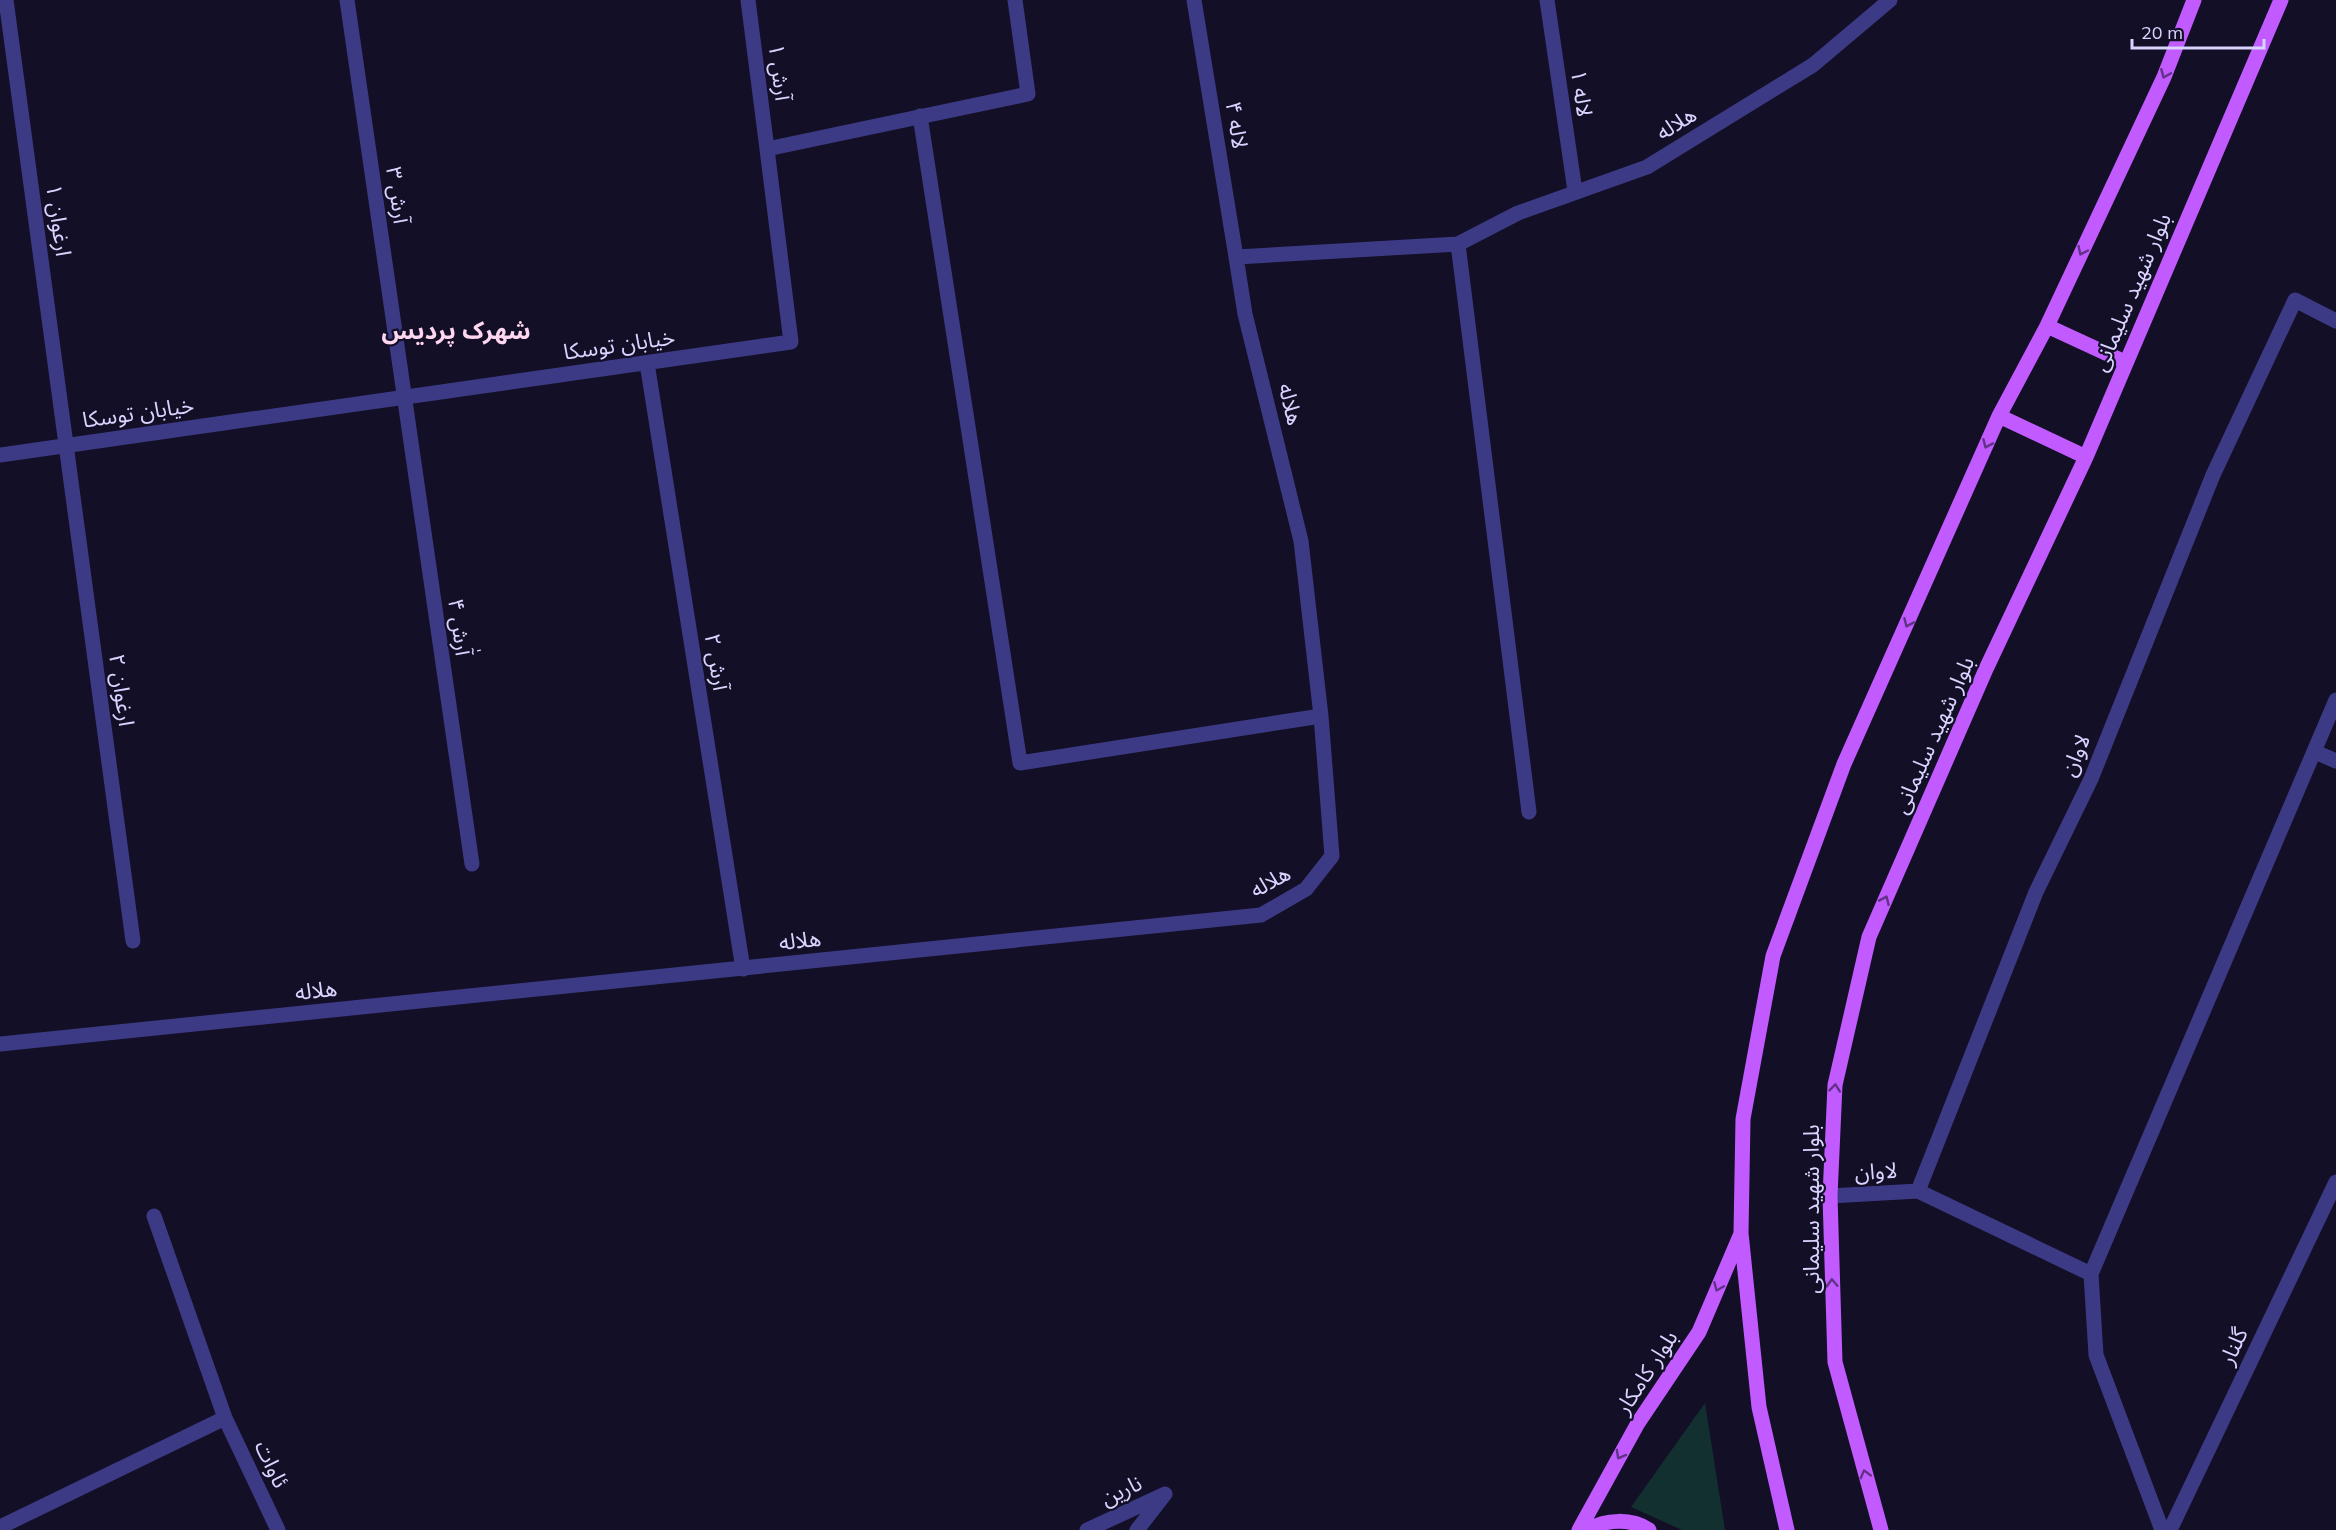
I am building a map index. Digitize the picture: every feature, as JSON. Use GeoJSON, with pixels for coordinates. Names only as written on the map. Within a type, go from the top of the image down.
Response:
{"type":"FeatureCollection","features":[{"type":"Feature","properties":{"kind":"main road"},"geometry":{"type":"LineString","coordinates":[[1787,1530],[1759,1407],[1741,1233],[1743,1119],[1773,956],[1844,764],[1999,416],[2047,326],[2164,77],[2194,0]]}},
{"type":"Feature","properties":{"kind":"main road","name":"بلوار شهید سلیمانی"},"geometry":{"type":"LineString","coordinates":[[1881,1530],[1835,1362],[1830,1196],[1835,1085],[1869,937],[1986,669],[2086,457],[2281,0]]}},
{"type":"Feature","properties":{"kind":"main road"},"geometry":{"type":"LineString","coordinates":[[2047,326],[2125,362]]}},
{"type":"Feature","properties":{"kind":"main road"},"geometry":{"type":"LineString","coordinates":[[1999,416],[2086,457]]}},
{"type":"Feature","properties":{"kind":"main road","name":"بلوار کامکار"},"geometry":{"type":"LineString","coordinates":[[1579,1530],[1638,1423],[1699,1332],[1741,1233]]}},
{"type":"Feature","properties":{"kind":"main road"},"geometry":{"type":"LineString","coordinates":[[1588,1530],[1600,1523],[1623,1522],[1649,1530]]}},
{"type":"Feature","properties":{"kind":"street","name":"ارغوان ۱"},"geometry":{"type":"LineString","coordinates":[[6,0],[67,446]]}},
{"type":"Feature","properties":{"kind":"street","name":"آرش ۳"},"geometry":{"type":"LineString","coordinates":[[347,0],[404,397]]}},
{"type":"Feature","properties":{"kind":"street","name":"آرش ۱"},"geometry":{"type":"LineString","coordinates":[[748,0],[767,149]]}},
{"type":"Feature","properties":{"kind":"street"},"geometry":{"type":"LineString","coordinates":[[767,149],[1028,93],[1014,0]]}},
{"type":"Feature","properties":{"kind":"street","name":"لاله ۴"},"geometry":{"type":"LineString","coordinates":[[1194,0],[1236,257]]}},
{"type":"Feature","properties":{"kind":"street","name":"لاله ۱"},"geometry":{"type":"LineString","coordinates":[[1547,0],[1575,191]]}},
{"type":"Feature","properties":{"kind":"street","name":"هلاله"},"geometry":{"type":"LineString","coordinates":[[0,1044],[1261,915],[1306,889],[1332,856],[1321,716],[1301,541],[1245,314],[1236,257],[1458,244],[1518,213],[1647,167],[1813,65],[1890,0]]}},
{"type":"Feature","properties":{"kind":"street"},"geometry":{"type":"LineString","coordinates":[[920,116],[1020,763],[1321,716]]}},
{"type":"Feature","properties":{"kind":"street","name":"خیابان توسکا"},"geometry":{"type":"LineString","coordinates":[[0,455],[791,342],[767,149]]}},
{"type":"Feature","properties":{"kind":"street"},"geometry":{"type":"LineString","coordinates":[[1458,244],[1529,812]]}},
{"type":"Feature","properties":{"kind":"street","name":"لاوان"},"geometry":{"type":"LineString","coordinates":[[1830,1196],[1918,1191],[2036,892],[2091,779],[2213,476],[2295,300],[2336,321]]}},
{"type":"Feature","properties":{"kind":"street","name":"آرش ۲"},"geometry":{"type":"LineString","coordinates":[[647,363],[743,969]]}},
{"type":"Feature","properties":{"kind":"street","name":"آٰرش ۴"},"geometry":{"type":"LineString","coordinates":[[404,397],[472,864]]}},
{"type":"Feature","properties":{"kind":"street","name":"ارغوان ۲"},"geometry":{"type":"LineString","coordinates":[[67,446],[133,942]]}},
{"type":"Feature","properties":{"kind":"street"},"geometry":{"type":"LineString","coordinates":[[2162,1530],[2096,1355],[2091,1274],[2336,700]]}},
{"type":"Feature","properties":{"kind":"street"},"geometry":{"type":"LineString","coordinates":[[2315,752],[2336,761]]}},
{"type":"Feature","properties":{"kind":"street","name":"گلنار"},"geometry":{"type":"LineString","coordinates":[[2170,1530],[2336,1182]]}},
{"type":"Feature","properties":{"kind":"street"},"geometry":{"type":"LineString","coordinates":[[1918,1191],[2091,1274]]}},
{"type":"Feature","properties":{"kind":"street","name":"ئاوات"},"geometry":{"type":"LineString","coordinates":[[154,1216],[225,1418],[278,1530]]}},
{"type":"Feature","properties":{"kind":"street"},"geometry":{"type":"LineString","coordinates":[[0,1527],[225,1418]]}},
{"type":"Feature","properties":{"kind":"street","name":"نارین"},"geometry":{"type":"LineString","coordinates":[[1087,1530],[1165,1494],[1137,1530]]}},
{"type":"Feature","properties":{"kind":"green space"},"geometry":{"type":"Polygon","coordinates":[[[1705,1403],[1725,1530],[1682,1530],[1631,1507],[1705,1403]]]}},
{"type":"Feature","properties":{"kind":"district","name":"شهرک پردیس"},"geometry":{"type":"Point","coordinates":[456,331]}}]}
